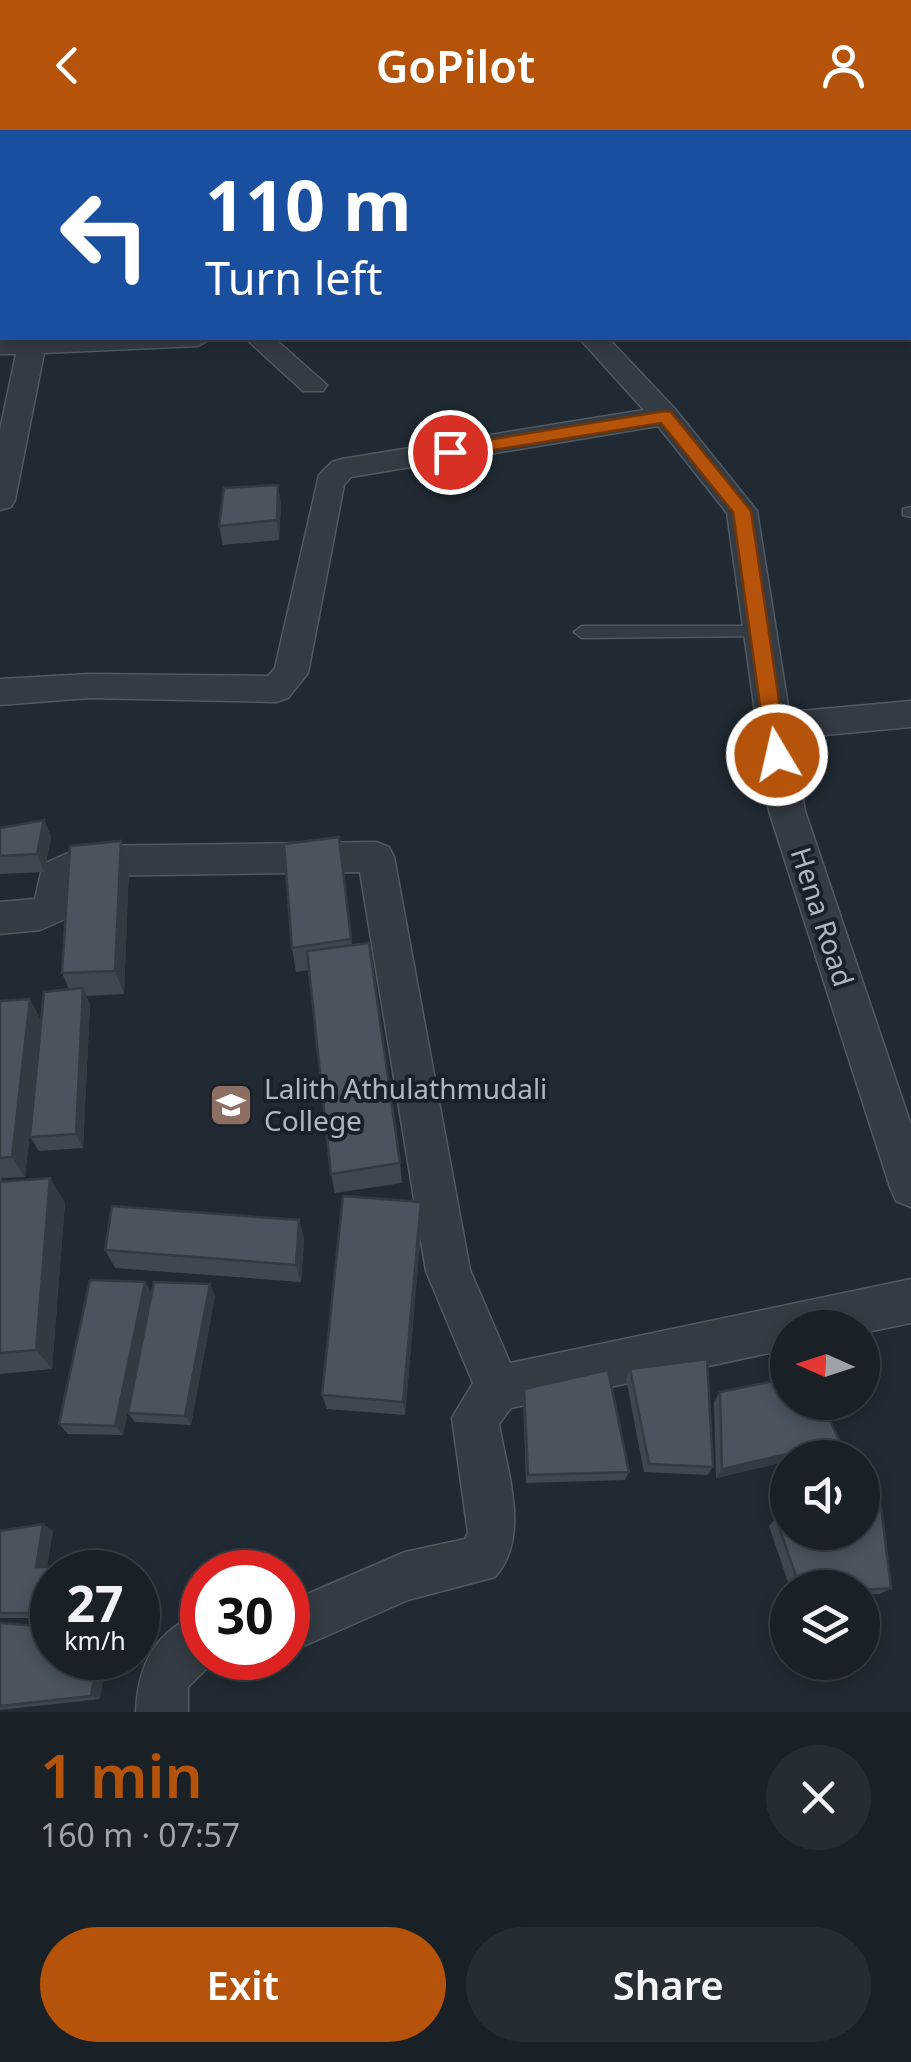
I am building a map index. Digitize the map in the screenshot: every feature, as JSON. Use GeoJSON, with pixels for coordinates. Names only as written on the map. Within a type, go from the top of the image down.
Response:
{"type":"FeatureCollection","features":[{"type":"Feature","properties":{"kind":"street"},"geometry":{"type":"LineString","coordinates":[[0,346],[151,340]]}},
{"type":"Feature","properties":{"kind":"street"},"geometry":{"type":"LineString","coordinates":[[260,340],[313,385]]}},
{"type":"Feature","properties":{"kind":"street","name":"Hena Road"},"geometry":{"type":"LineString","coordinates":[[594,340],[665,416],[742,511],[787,812],[911,1188]]}},
{"type":"Feature","properties":{"kind":"street"},"geometry":{"type":"LineString","coordinates":[[0,500],[32,345]]}},
{"type":"Feature","properties":{"kind":"street"},"geometry":{"type":"LineString","coordinates":[[0,692],[89,686],[276,689],[291,672],[330,482],[342,469],[665,416]]}},
{"type":"Feature","properties":{"kind":"street"},"geometry":{"type":"LineString","coordinates":[[772,727],[911,714]]}},
{"type":"Feature","properties":{"kind":"street"},"geometry":{"type":"LineString","coordinates":[[0,918],[40,914],[52,908],[56,874],[84,862],[376,857],[448,1270],[498,1388]]}},
{"type":"Feature","properties":{"kind":"street"},"geometry":{"type":"LineString","coordinates":[[310,1618],[406,1576],[478,1560],[487,1550],[492,1533],[474,1418],[498,1388],[911,1301]]}},
{"type":"Feature","properties":{"kind":"street"},"geometry":{"type":"LineString","coordinates":[[162,1712],[163,1677],[180,1660]]}},
{"type":"Feature","properties":{"kind":"lane"},"geometry":{"type":"LineString","coordinates":[[582,632],[758,631]]}},
{"type":"Feature","properties":{"kind":"building"},"geometry":{"type":"Polygon","coordinates":[[[278,485],[277,520],[219,526],[224,488],[278,485]]]}},
{"type":"Feature","properties":{"kind":"building"},"geometry":{"type":"Polygon","coordinates":[[[44,820],[37,854],[0,856],[0,828],[44,820]]]}},
{"type":"Feature","properties":{"kind":"building"},"geometry":{"type":"Polygon","coordinates":[[[339,837],[351,939],[292,948],[284,844],[339,837]]]}},
{"type":"Feature","properties":{"kind":"building"},"geometry":{"type":"Polygon","coordinates":[[[121,841],[115,971],[62,973],[70,846],[121,841]]]}},
{"type":"Feature","properties":{"kind":"building"},"geometry":{"type":"Polygon","coordinates":[[[369,943],[400,1163],[331,1174],[307,951],[369,943]]]}},
{"type":"Feature","properties":{"kind":"building"},"geometry":{"type":"Polygon","coordinates":[[[83,988],[76,1134],[30,1137],[44,992],[83,988]]]}},
{"type":"Feature","properties":{"kind":"building"},"geometry":{"type":"Polygon","coordinates":[[[30,999],[12,1157],[0,1158],[0,1001],[30,999]]]}},
{"type":"Feature","properties":{"kind":"building"},"geometry":{"type":"Polygon","coordinates":[[[50,1178],[36,1350],[0,1353],[0,1182],[50,1178]]]}},
{"type":"Feature","properties":{"kind":"building"},"geometry":{"type":"Polygon","coordinates":[[[343,1196],[421,1202],[403,1402],[322,1395],[343,1196]]]}},
{"type":"Feature","properties":{"kind":"building"},"geometry":{"type":"Polygon","coordinates":[[[112,1206],[299,1220],[296,1265],[105,1250],[112,1206]]]}},
{"type":"Feature","properties":{"kind":"building"},"geometry":{"type":"Polygon","coordinates":[[[90,1280],[145,1282],[115,1426],[59,1424],[90,1280]]]}},
{"type":"Feature","properties":{"kind":"building"},"geometry":{"type":"Polygon","coordinates":[[[154,1282],[210,1284],[185,1416],[128,1413],[154,1282]]]}},
{"type":"Feature","properties":{"kind":"building"},"geometry":{"type":"Polygon","coordinates":[[[707,1359],[713,1467],[649,1464],[630,1369],[707,1359]]]}},
{"type":"Feature","properties":{"kind":"building"},"geometry":{"type":"Polygon","coordinates":[[[608,1370],[629,1472],[528,1475],[524,1389],[608,1370]]]}},
{"type":"Feature","properties":{"kind":"building"},"geometry":{"type":"Polygon","coordinates":[[[770,1382],[770,1420],[830,1420],[839,1440],[770,1440],[770,1458],[722,1469],[720,1392],[770,1382]]]}},
{"type":"Feature","properties":{"kind":"building"},"geometry":{"type":"Polygon","coordinates":[[[880,1507],[891,1588],[880,1589],[880,1570],[794,1570],[787,1550],[880,1550],[880,1507]]]}},
{"type":"Feature","properties":{"kind":"building"},"geometry":{"type":"Polygon","coordinates":[[[43,1524],[39,1550],[30,1550],[30,1613],[0,1613],[0,1531],[43,1524]]]}},
{"type":"Feature","properties":{"kind":"building"},"geometry":{"type":"Polygon","coordinates":[[[0,1623],[30,1625],[30,1680],[94,1680],[91,1696],[0,1706],[0,1623]]]}},
{"type":"Feature","properties":{"kind":"place","name":"Lalith Athulathmudali College"},"geometry":{"type":"Point","coordinates":[231,1105]}},
{"type":"Feature","properties":{"kind":"route"},"geometry":{"type":"LineString","coordinates":[[450,452],[665,416],[742,511],[777,755]]}}]}
